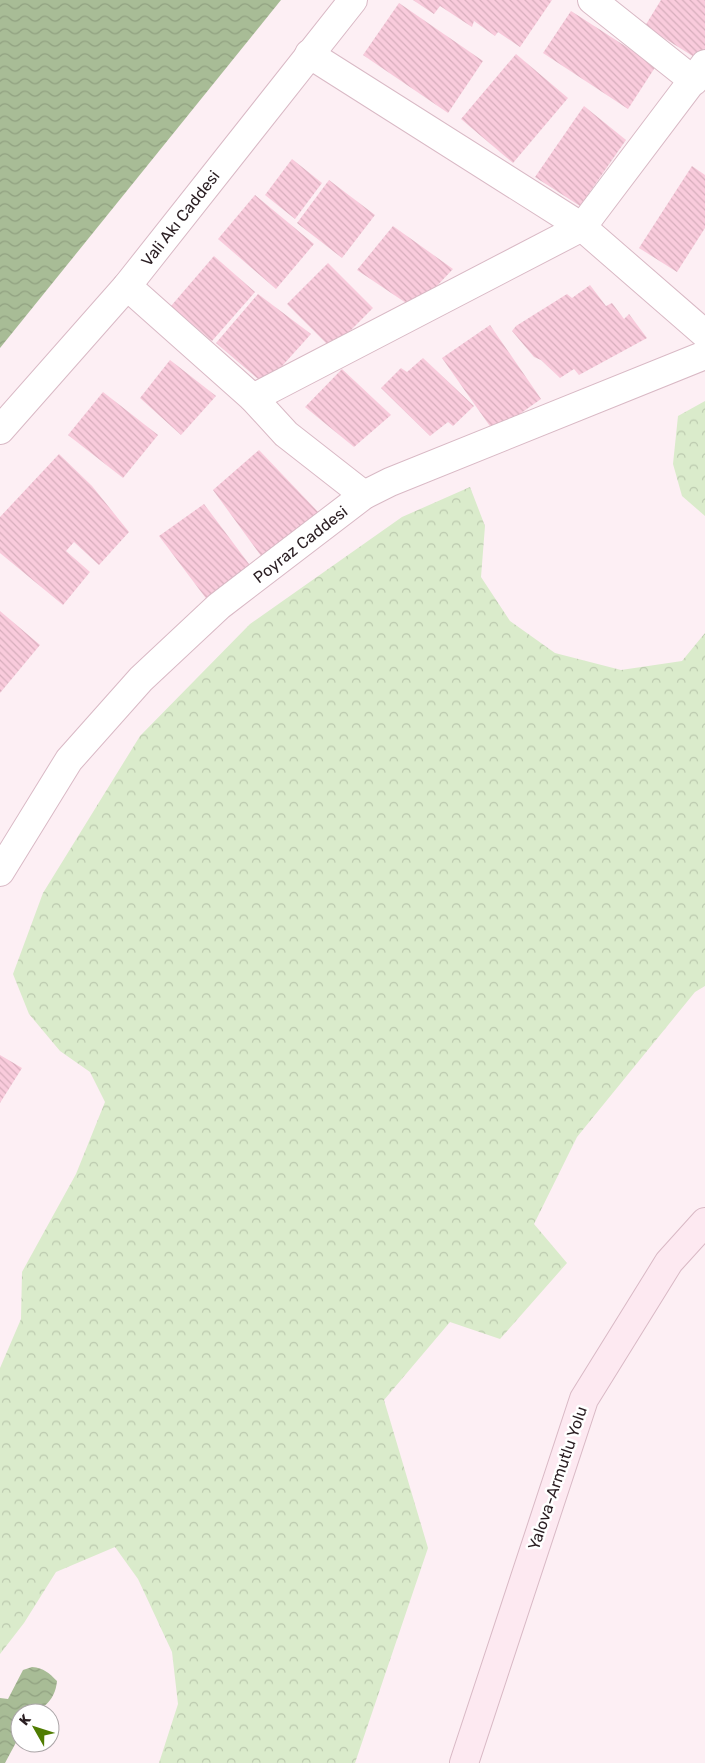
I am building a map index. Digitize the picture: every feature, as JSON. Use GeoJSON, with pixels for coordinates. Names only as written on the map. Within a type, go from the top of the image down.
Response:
{"type":"FeatureCollection","features":[{"type":"Feature","properties":{"kind":"main road","name":"Yalova-Armutlu Yolu"},"geometry":{"type":"LineString","coordinates":[[464,1763],[584,1399],[669,1262],[705,1222]]}},
{"type":"Feature","properties":{"kind":"street","name":"Vali Akı Caddesi"},"geometry":{"type":"LineString","coordinates":[[0,430],[127,286],[353,0]]}},
{"type":"Feature","properties":{"kind":"street"},"geometry":{"type":"LineString","coordinates":[[253,398],[582,227],[699,73],[592,0]]}},
{"type":"Feature","properties":{"kind":"street"},"geometry":{"type":"LineString","coordinates":[[309,54],[582,227],[705,334]]}},
{"type":"Feature","properties":{"kind":"street"},"geometry":{"type":"LineString","coordinates":[[127,286],[253,398],[286,434],[364,495]]}},
{"type":"Feature","properties":{"kind":"street","name":"Poyraz Caddesi"},"geometry":{"type":"LineString","coordinates":[[0,872],[69,760],[141,679],[219,606],[364,495],[417,470],[705,355]]}},
{"type":"Feature","properties":{"kind":"green space"},"geometry":{"type":"Polygon","coordinates":[[[705,401],[705,516],[682,496],[673,464],[678,416],[705,401]]]}},
{"type":"Feature","properties":{"kind":"green space"},"geometry":{"type":"Polygon","coordinates":[[[470,487],[485,526],[481,577],[510,621],[555,653],[621,670],[682,661],[705,633],[705,986],[695,992],[577,1137],[534,1224],[567,1263],[500,1339],[450,1322],[384,1400],[428,1548],[355,1763],[159,1763],[178,1704],[172,1652],[138,1579],[115,1547],[56,1572],[24,1623],[0,1654],[0,1368],[21,1319],[22,1272],[76,1174],[105,1102],[90,1072],[60,1051],[29,1014],[13,974],[43,893],[140,736],[250,624],[402,517],[470,487]]]}},
{"type":"Feature","properties":{"kind":"water"},"geometry":{"type":"Polygon","coordinates":[[[0,0],[281,0],[0,348],[0,0]]]}},
{"type":"Feature","properties":{"kind":"water"},"geometry":{"type":"Polygon","coordinates":[[[32,1667],[43,1670],[57,1681],[56,1688],[48,1703],[10,1703],[10,1753],[5,1763],[0,1763],[0,1698],[8,1699],[23,1670],[32,1667]]]}},
{"type":"Feature","properties":{"kind":"building"},"geometry":{"type":"Polygon","coordinates":[[[413,0],[552,0],[520,47],[498,32],[495,36],[474,21],[472,27],[440,6],[434,14],[413,0]]]}},
{"type":"Feature","properties":{"kind":"building"},"geometry":{"type":"Polygon","coordinates":[[[661,0],[705,0],[705,51],[699,60],[645,26],[661,0]]]}},
{"type":"Feature","properties":{"kind":"building"},"geometry":{"type":"Polygon","coordinates":[[[399,3],[483,61],[448,113],[363,55],[399,3]]]}},
{"type":"Feature","properties":{"kind":"building"},"geometry":{"type":"Polygon","coordinates":[[[571,11],[656,66],[628,109],[543,53],[571,11]]]}},
{"type":"Feature","properties":{"kind":"building"},"geometry":{"type":"Polygon","coordinates":[[[516,54],[568,98],[513,163],[461,119],[516,54]]]}},
{"type":"Feature","properties":{"kind":"building"},"geometry":{"type":"Polygon","coordinates":[[[584,106],[626,140],[580,206],[535,177],[584,106]]]}},
{"type":"Feature","properties":{"kind":"building"},"geometry":{"type":"Polygon","coordinates":[[[292,159],[322,183],[295,219],[265,195],[292,159]]]}},
{"type":"Feature","properties":{"kind":"building"},"geometry":{"type":"Polygon","coordinates":[[[692,166],[705,175],[705,228],[677,272],[639,248],[692,166]]]}},
{"type":"Feature","properties":{"kind":"building"},"geometry":{"type":"Polygon","coordinates":[[[329,180],[375,215],[342,258],[297,223],[329,180]]]}},
{"type":"Feature","properties":{"kind":"building"},"geometry":{"type":"Polygon","coordinates":[[[255,195],[314,244],[276,289],[218,239],[255,195]]]}},
{"type":"Feature","properties":{"kind":"building"},"geometry":{"type":"Polygon","coordinates":[[[393,226],[453,269],[415,309],[357,270],[393,226]]]}},
{"type":"Feature","properties":{"kind":"building"},"geometry":{"type":"Polygon","coordinates":[[[214,256],[255,292],[212,341],[171,306],[214,256]]]}},
{"type":"Feature","properties":{"kind":"building"},"geometry":{"type":"Polygon","coordinates":[[[328,263],[373,308],[332,349],[287,304],[328,263]]]}},
{"type":"Feature","properties":{"kind":"building"},"geometry":{"type":"Polygon","coordinates":[[[590,285],[606,306],[612,303],[624,319],[629,314],[647,338],[579,375],[574,369],[560,378],[541,360],[534,357],[512,331],[516,326],[567,294],[572,298],[590,285]]]}},
{"type":"Feature","properties":{"kind":"building"},"geometry":{"type":"Polygon","coordinates":[[[258,294],[311,334],[265,385],[216,343],[258,294]]]}},
{"type":"Feature","properties":{"kind":"building"},"geometry":{"type":"Polygon","coordinates":[[[490,325],[541,399],[494,432],[442,358],[490,325]]]}},
{"type":"Feature","properties":{"kind":"building"},"geometry":{"type":"Polygon","coordinates":[[[423,358],[474,406],[453,426],[448,422],[430,436],[381,388],[401,368],[407,372],[423,358]]]}},
{"type":"Feature","properties":{"kind":"building"},"geometry":{"type":"Polygon","coordinates":[[[170,360],[216,396],[181,435],[140,398],[170,360]]]}},
{"type":"Feature","properties":{"kind":"building"},"geometry":{"type":"Polygon","coordinates":[[[342,369],[391,415],[354,447],[305,407],[342,369]]]}},
{"type":"Feature","properties":{"kind":"building"},"geometry":{"type":"Polygon","coordinates":[[[103,392],[158,435],[123,478],[68,435],[103,392]]]}},
{"type":"Feature","properties":{"kind":"building"},"geometry":{"type":"Polygon","coordinates":[[[259,450],[322,516],[267,564],[213,490],[259,450]]]}},
{"type":"Feature","properties":{"kind":"building"},"geometry":{"type":"Polygon","coordinates":[[[59,454],[92,486],[129,532],[99,565],[74,542],[66,551],[90,572],[63,605],[0,553],[0,517],[59,454]]]}},
{"type":"Feature","properties":{"kind":"building"},"geometry":{"type":"Polygon","coordinates":[[[204,504],[252,568],[208,601],[159,536],[204,504]]]}},
{"type":"Feature","properties":{"kind":"building"},"geometry":{"type":"Polygon","coordinates":[[[0,611],[40,645],[0,693],[0,611]]]}},
{"type":"Feature","properties":{"kind":"building"},"geometry":{"type":"Polygon","coordinates":[[[0,1055],[22,1068],[0,1103],[0,1055]]]}}]}
